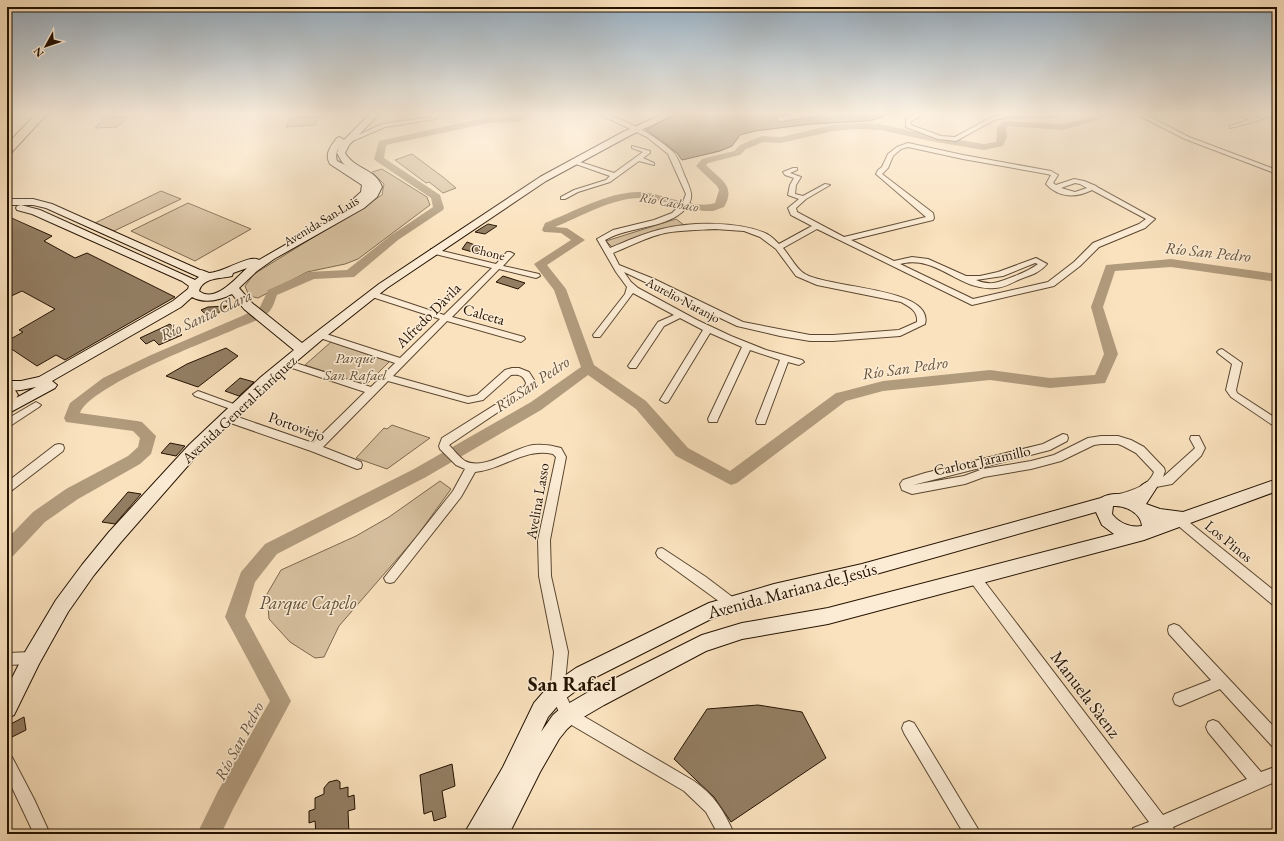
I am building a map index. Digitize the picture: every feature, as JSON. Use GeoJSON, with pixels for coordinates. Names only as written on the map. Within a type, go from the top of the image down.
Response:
{"type":"FeatureCollection","features":[{"type":"Feature","properties":{"kind":"highway"},"geometry":{"type":"LineString","coordinates":[[7,391],[9,395],[7,401]]}},
{"type":"Feature","properties":{"kind":"street","name":"Avenida San Luis"},"geometry":{"type":"LineString","coordinates":[[211,297],[221,295],[235,286],[256,267],[364,195],[367,187],[365,182],[336,165],[331,157],[332,153]]}},
{"type":"Feature","properties":{"kind":"street","name":"Avenida San Luis"},"geometry":{"type":"LineString","coordinates":[[194,288],[214,275],[244,266],[299,238],[361,206],[373,196],[377,189],[374,179],[344,160],[341,156],[341,153]]}},
{"type":"Feature","properties":{"kind":"street","name":"Avenida General Enríquez"},"geometry":{"type":"LineString","coordinates":[[543,179],[552,169],[567,159],[580,153]]}},
{"type":"Feature","properties":{"kind":"street","name":"Avenida General Enríquez"},"geometry":{"type":"LineString","coordinates":[[7,708],[32,658],[62,606],[93,565],[115,537],[194,449],[231,412],[286,363],[372,294],[543,179],[590,153]]}},
{"type":"Feature","properties":{"kind":"street"},"geometry":{"type":"LineString","coordinates":[[563,198],[576,191],[608,181],[646,153]]}},
{"type":"Feature","properties":{"kind":"street","name":"Aurelio Naranjo"},"geometry":{"type":"LineString","coordinates":[[672,153],[689,194],[687,203],[670,217],[612,233],[602,238],[602,242],[616,266],[631,287],[680,315],[747,346],[785,359],[799,362]]}},
{"type":"Feature","properties":{"kind":"street"},"geometry":{"type":"LineString","coordinates":[[844,239],[930,218],[930,215],[879,174],[880,171],[885,168],[890,155],[892,153]]}},
{"type":"Feature","properties":{"kind":"street"},"geometry":{"type":"LineString","coordinates":[[946,153],[1049,172],[1055,175],[1049,184],[1065,194],[1076,195],[1094,187]]}},
{"type":"Feature","properties":{"kind":"street"},"geometry":{"type":"LineString","coordinates":[[1227,153],[1277,172]]}},
{"type":"Feature","properties":{"kind":"street"},"geometry":{"type":"LineString","coordinates":[[639,159],[652,164]]}},
{"type":"Feature","properties":{"kind":"street"},"geometry":{"type":"LineString","coordinates":[[575,162],[615,176]]}},
{"type":"Feature","properties":{"kind":"street"},"geometry":{"type":"LineString","coordinates":[[795,169],[786,172],[787,174],[798,176],[793,185],[791,194],[804,198]]}},
{"type":"Feature","properties":{"kind":"street"},"geometry":{"type":"LineString","coordinates":[[827,185],[804,198],[792,208],[794,213],[817,226],[972,302],[1051,284],[1077,264],[1096,245],[1142,226],[1151,220],[1148,216],[1082,182],[1074,181],[1055,188]]}},
{"type":"Feature","properties":{"kind":"street"},"geometry":{"type":"LineString","coordinates":[[7,202],[33,202],[49,206],[161,257],[214,275],[234,276],[236,278],[235,286],[240,298],[256,313],[302,350]]}},
{"type":"Feature","properties":{"kind":"street"},"geometry":{"type":"LineString","coordinates":[[36,212],[49,206]]}},
{"type":"Feature","properties":{"kind":"street"},"geometry":{"type":"LineString","coordinates":[[7,208],[22,208],[36,212],[186,279],[194,288],[195,295],[201,297],[211,297],[256,313]]}},
{"type":"Feature","properties":{"kind":"street"},"geometry":{"type":"LineString","coordinates":[[779,248],[817,226]]}},
{"type":"Feature","properties":{"kind":"street"},"geometry":{"type":"LineString","coordinates":[[608,252],[625,244],[663,231],[681,228],[735,227],[763,234],[779,248],[799,274],[820,283],[871,292],[904,300],[915,306],[920,313],[922,320],[921,324],[900,333],[833,338],[810,338],[780,333],[740,324],[616,266]]}},
{"type":"Feature","properties":{"kind":"street","name":"Chone"},"geometry":{"type":"LineString","coordinates":[[434,251],[536,276]]}},
{"type":"Feature","properties":{"kind":"street","name":"Alfredo Dàvila"},"geometry":{"type":"LineString","coordinates":[[315,448],[496,266],[510,254]]}},
{"type":"Feature","properties":{"kind":"street"},"geometry":{"type":"LineString","coordinates":[[150,263],[161,257]]}},
{"type":"Feature","properties":{"kind":"street"},"geometry":{"type":"LineString","coordinates":[[894,263],[912,259],[932,262],[966,278],[981,285],[996,286],[1026,274],[1043,264],[1036,260],[1000,274],[980,278],[966,278]]}},
{"type":"Feature","properties":{"kind":"street"},"geometry":{"type":"LineString","coordinates":[[597,335],[629,294],[631,287]]}},
{"type":"Feature","properties":{"kind":"street"},"geometry":{"type":"LineString","coordinates":[[7,386],[18,387],[44,380],[178,304],[194,288]]}},
{"type":"Feature","properties":{"kind":"street","name":"Calceta"},"geometry":{"type":"LineString","coordinates":[[372,294],[445,318],[521,339]]}},
{"type":"Feature","properties":{"kind":"street"},"geometry":{"type":"LineString","coordinates":[[7,409],[185,309],[211,297]]}},
{"type":"Feature","properties":{"kind":"street"},"geometry":{"type":"LineString","coordinates":[[634,366],[661,324],[680,315]]}},
{"type":"Feature","properties":{"kind":"street"},"geometry":{"type":"LineString","coordinates":[[666,400],[708,329]]}},
{"type":"Feature","properties":{"kind":"street"},"geometry":{"type":"LineString","coordinates":[[320,335],[401,362]]}},
{"type":"Feature","properties":{"kind":"street"},"geometry":{"type":"LineString","coordinates":[[713,419],[747,346]]}},
{"type":"Feature","properties":{"kind":"street"},"geometry":{"type":"LineString","coordinates":[[1222,352],[1237,363],[1238,366],[1233,375],[1231,390],[1234,395],[1277,424]]}},
{"type":"Feature","properties":{"kind":"street"},"geometry":{"type":"LineString","coordinates":[[761,421],[785,359]]}},
{"type":"Feature","properties":{"kind":"street"},"geometry":{"type":"LineString","coordinates":[[286,363],[373,391]]}},
{"type":"Feature","properties":{"kind":"street","name":"Avelina Lasso"},"geometry":{"type":"LineString","coordinates":[[386,377],[468,400],[480,398],[508,372],[526,373],[529,376],[530,383],[528,388],[446,441],[444,446],[458,462],[464,466],[472,467],[494,464],[529,449],[541,447],[557,451],[561,457],[544,540],[545,576],[561,652],[557,693]]}},
{"type":"Feature","properties":{"kind":"street","name":"Portoviejo"},"geometry":{"type":"LineString","coordinates":[[198,394],[231,412],[357,465]]}},
{"type":"Feature","properties":{"kind":"street"},"geometry":{"type":"LineString","coordinates":[[7,424],[36,405]]}},
{"type":"Feature","properties":{"kind":"street","name":"Carlota Jaramillo"},"geometry":{"type":"LineString","coordinates":[[1063,438],[1046,447],[925,477],[905,484],[912,490],[964,480],[983,473],[1031,465],[1057,458],[1092,441],[1110,439],[1127,443],[1140,450],[1154,464],[1160,471],[1159,478],[1152,485]]}},
{"type":"Feature","properties":{"kind":"street"},"geometry":{"type":"LineString","coordinates":[[1152,485],[1138,502],[1139,508],[1149,520],[1150,525],[1148,530],[1142,533],[1131,533],[1114,526],[1104,514],[1104,508],[1110,502],[1152,485],[1168,481],[1197,453],[1200,448],[1195,440]]}},
{"type":"Feature","properties":{"kind":"street"},"geometry":{"type":"LineString","coordinates":[[7,488],[59,448]]}},
{"type":"Feature","properties":{"kind":"street"},"geometry":{"type":"LineString","coordinates":[[390,578],[457,494],[472,467]]}},
{"type":"Feature","properties":{"kind":"street","name":"Avenida Mariana de Jesús"},"geometry":{"type":"LineString","coordinates":[[497,834],[552,732],[568,715],[678,655],[702,644],[726,635],[828,616],[1142,533],[1277,485]]}},
{"type":"Feature","properties":{"kind":"street","name":"Avenida Mariana de Jesús"},"geometry":{"type":"LineString","coordinates":[[474,834],[510,774],[541,710],[557,693],[583,674],[708,611],[731,603],[862,571],[1110,502],[1126,501],[1139,508],[1159,515],[1182,520]]}},
{"type":"Feature","properties":{"kind":"street","name":"Los Pinos"},"geometry":{"type":"LineString","coordinates":[[1182,520],[1277,601]]}},
{"type":"Feature","properties":{"kind":"street"},"geometry":{"type":"LineString","coordinates":[[662,553],[731,603]]}},
{"type":"Feature","properties":{"kind":"street","name":"Manuela Sàenz"},"geometry":{"type":"LineString","coordinates":[[974,577],[1165,829]]}},
{"type":"Feature","properties":{"kind":"street"},"geometry":{"type":"LineString","coordinates":[[1174,630],[1277,741]]}},
{"type":"Feature","properties":{"kind":"street"},"geometry":{"type":"LineString","coordinates":[[7,659],[32,658]]}},
{"type":"Feature","properties":{"kind":"street"},"geometry":{"type":"LineString","coordinates":[[1180,699],[1222,682]]}},
{"type":"Feature","properties":{"kind":"street"},"geometry":{"type":"LineString","coordinates":[[557,693],[568,715],[689,786],[705,798],[718,814],[726,834]]}},
{"type":"Feature","properties":{"kind":"street"},"geometry":{"type":"LineString","coordinates":[[1212,727],[1259,781]]}},
{"type":"Feature","properties":{"kind":"street"},"geometry":{"type":"LineString","coordinates":[[908,728],[973,834]]}},
{"type":"Feature","properties":{"kind":"street"},"geometry":{"type":"LineString","coordinates":[[7,762],[29,804],[42,834]]}},
{"type":"Feature","properties":{"kind":"street"},"geometry":{"type":"LineString","coordinates":[[1139,834],[1165,829],[1277,773]]}},
{"type":"Feature","properties":{"kind":"green space"},"geometry":{"type":"Polygon","coordinates":[[[412,154],[456,188],[443,193],[429,182],[426,183],[395,160],[412,154]]]}},
{"type":"Feature","properties":{"kind":"green space"},"geometry":{"type":"Polygon","coordinates":[[[382,169],[427,197],[430,205],[358,259],[345,264],[307,272],[258,298],[249,296],[245,286],[254,274],[382,195],[384,184],[372,172],[382,169]]]}},
{"type":"Feature","properties":{"kind":"green space"},"geometry":{"type":"Polygon","coordinates":[[[161,191],[181,199],[114,231],[95,223],[161,191]]]}},
{"type":"Feature","properties":{"kind":"green space"},"geometry":{"type":"Polygon","coordinates":[[[188,203],[251,229],[195,261],[131,231],[188,203]]]}},
{"type":"Feature","properties":{"kind":"green space"},"geometry":{"type":"Polygon","coordinates":[[[676,219],[684,225],[613,248],[606,241],[676,219]]]}},
{"type":"Feature","properties":{"kind":"green space","name":"Parque San Rafael"},"geometry":{"type":"Polygon","coordinates":[[[331,342],[390,361],[366,385],[305,365],[331,342]]]}},
{"type":"Feature","properties":{"kind":"green space"},"geometry":{"type":"Polygon","coordinates":[[[392,425],[430,438],[387,469],[356,458],[384,428],[387,429],[392,425]]]}},
{"type":"Feature","properties":{"kind":"green space","name":"Parque Capelo"},"geometry":{"type":"Polygon","coordinates":[[[440,481],[451,489],[417,536],[339,626],[324,657],[315,658],[290,642],[269,619],[267,594],[281,570],[356,536],[389,517],[440,481]]]}},
{"type":"Feature","properties":{"kind":"building"},"geometry":{"type":"Polygon","coordinates":[[[677,153],[711,153],[682,160],[677,153]]]}},
{"type":"Feature","properties":{"kind":"building"},"geometry":{"type":"Polygon","coordinates":[[[7,216],[52,236],[44,241],[75,258],[87,253],[175,297],[65,360],[56,355],[37,366],[7,346],[7,341],[23,332],[19,330],[55,309],[22,291],[7,298],[7,216]]]}},
{"type":"Feature","properties":{"kind":"building"},"geometry":{"type":"Polygon","coordinates":[[[488,224],[497,226],[485,234],[475,232],[488,224]]]}},
{"type":"Feature","properties":{"kind":"building"},"geometry":{"type":"Polygon","coordinates":[[[467,242],[483,248],[476,253],[462,249],[467,242]]]}},
{"type":"Feature","properties":{"kind":"building"},"geometry":{"type":"Polygon","coordinates":[[[503,276],[525,283],[518,289],[496,282],[503,276]]]}},
{"type":"Feature","properties":{"kind":"building"},"geometry":{"type":"Polygon","coordinates":[[[227,306],[211,319],[201,310],[208,307],[227,306]]]}},
{"type":"Feature","properties":{"kind":"building"},"geometry":{"type":"Polygon","coordinates":[[[170,324],[182,335],[159,345],[154,340],[146,344],[140,338],[170,324]]]}},
{"type":"Feature","properties":{"kind":"building"},"geometry":{"type":"Polygon","coordinates":[[[226,348],[238,356],[198,387],[166,376],[187,364],[226,348]]]}},
{"type":"Feature","properties":{"kind":"building"},"geometry":{"type":"Polygon","coordinates":[[[240,378],[254,382],[239,396],[225,391],[240,378]]]}},
{"type":"Feature","properties":{"kind":"building"},"geometry":{"type":"Polygon","coordinates":[[[170,443],[185,446],[176,456],[161,453],[170,443]]]}},
{"type":"Feature","properties":{"kind":"building"},"geometry":{"type":"Polygon","coordinates":[[[128,492],[141,494],[115,524],[102,522],[128,492]]]}},
{"type":"Feature","properties":{"kind":"building"},"geometry":{"type":"Polygon","coordinates":[[[758,705],[802,712],[826,758],[731,822],[714,797],[674,759],[707,709],[758,705]]]}},
{"type":"Feature","properties":{"kind":"building"},"geometry":{"type":"Polygon","coordinates":[[[24,717],[26,730],[8,739],[7,726],[24,717]]]}},
{"type":"Feature","properties":{"kind":"building"},"geometry":{"type":"Polygon","coordinates":[[[452,764],[455,786],[442,791],[446,817],[434,821],[432,811],[424,814],[420,775],[452,764]]]}},
{"type":"Feature","properties":{"kind":"building"},"geometry":{"type":"Polygon","coordinates":[[[337,780],[340,782],[340,789],[348,787],[348,797],[354,795],[355,809],[348,811],[349,834],[316,834],[315,821],[309,823],[309,811],[315,809],[315,798],[324,794],[324,788],[329,782],[337,780]]]}},
{"type":"Feature","properties":{"kind":"waterway","name":"Río Santa Clara"},"geometry":{"type":"LineString","coordinates":[[7,551],[39,517],[72,494],[134,460],[145,450],[148,436],[137,426],[107,421],[71,418],[75,407],[91,393],[108,381],[156,358],[247,319],[265,309],[272,293],[312,275],[350,274],[394,238],[439,208],[436,197],[379,159],[380,153]]}},
{"type":"Feature","properties":{"kind":"waterway","name":"Río Cachaco"},"geometry":{"type":"LineString","coordinates":[[588,368],[560,289],[540,264],[579,240],[563,230],[548,230],[549,225],[606,202],[629,196],[648,196],[704,208],[720,205],[724,190],[722,185],[701,166],[705,161],[736,153]]}},
{"type":"Feature","properties":{"kind":"waterway","name":"Río San Pedro"},"geometry":{"type":"LineString","coordinates":[[588,368],[641,405],[682,452],[731,479],[841,397],[883,386],[990,375],[1050,383],[1100,380],[1111,354],[1097,307],[1110,268],[1171,263],[1277,278]]}},
{"type":"Feature","properties":{"kind":"waterway","name":"Río San Pedro"},"geometry":{"type":"LineString","coordinates":[[209,834],[226,799],[281,701],[235,617],[247,578],[271,549],[420,473],[536,406],[588,368]]}},
{"type":"Feature","properties":{"kind":"district","name":"San Rafael"},"geometry":{"type":"Point","coordinates":[572,684]}}]}
